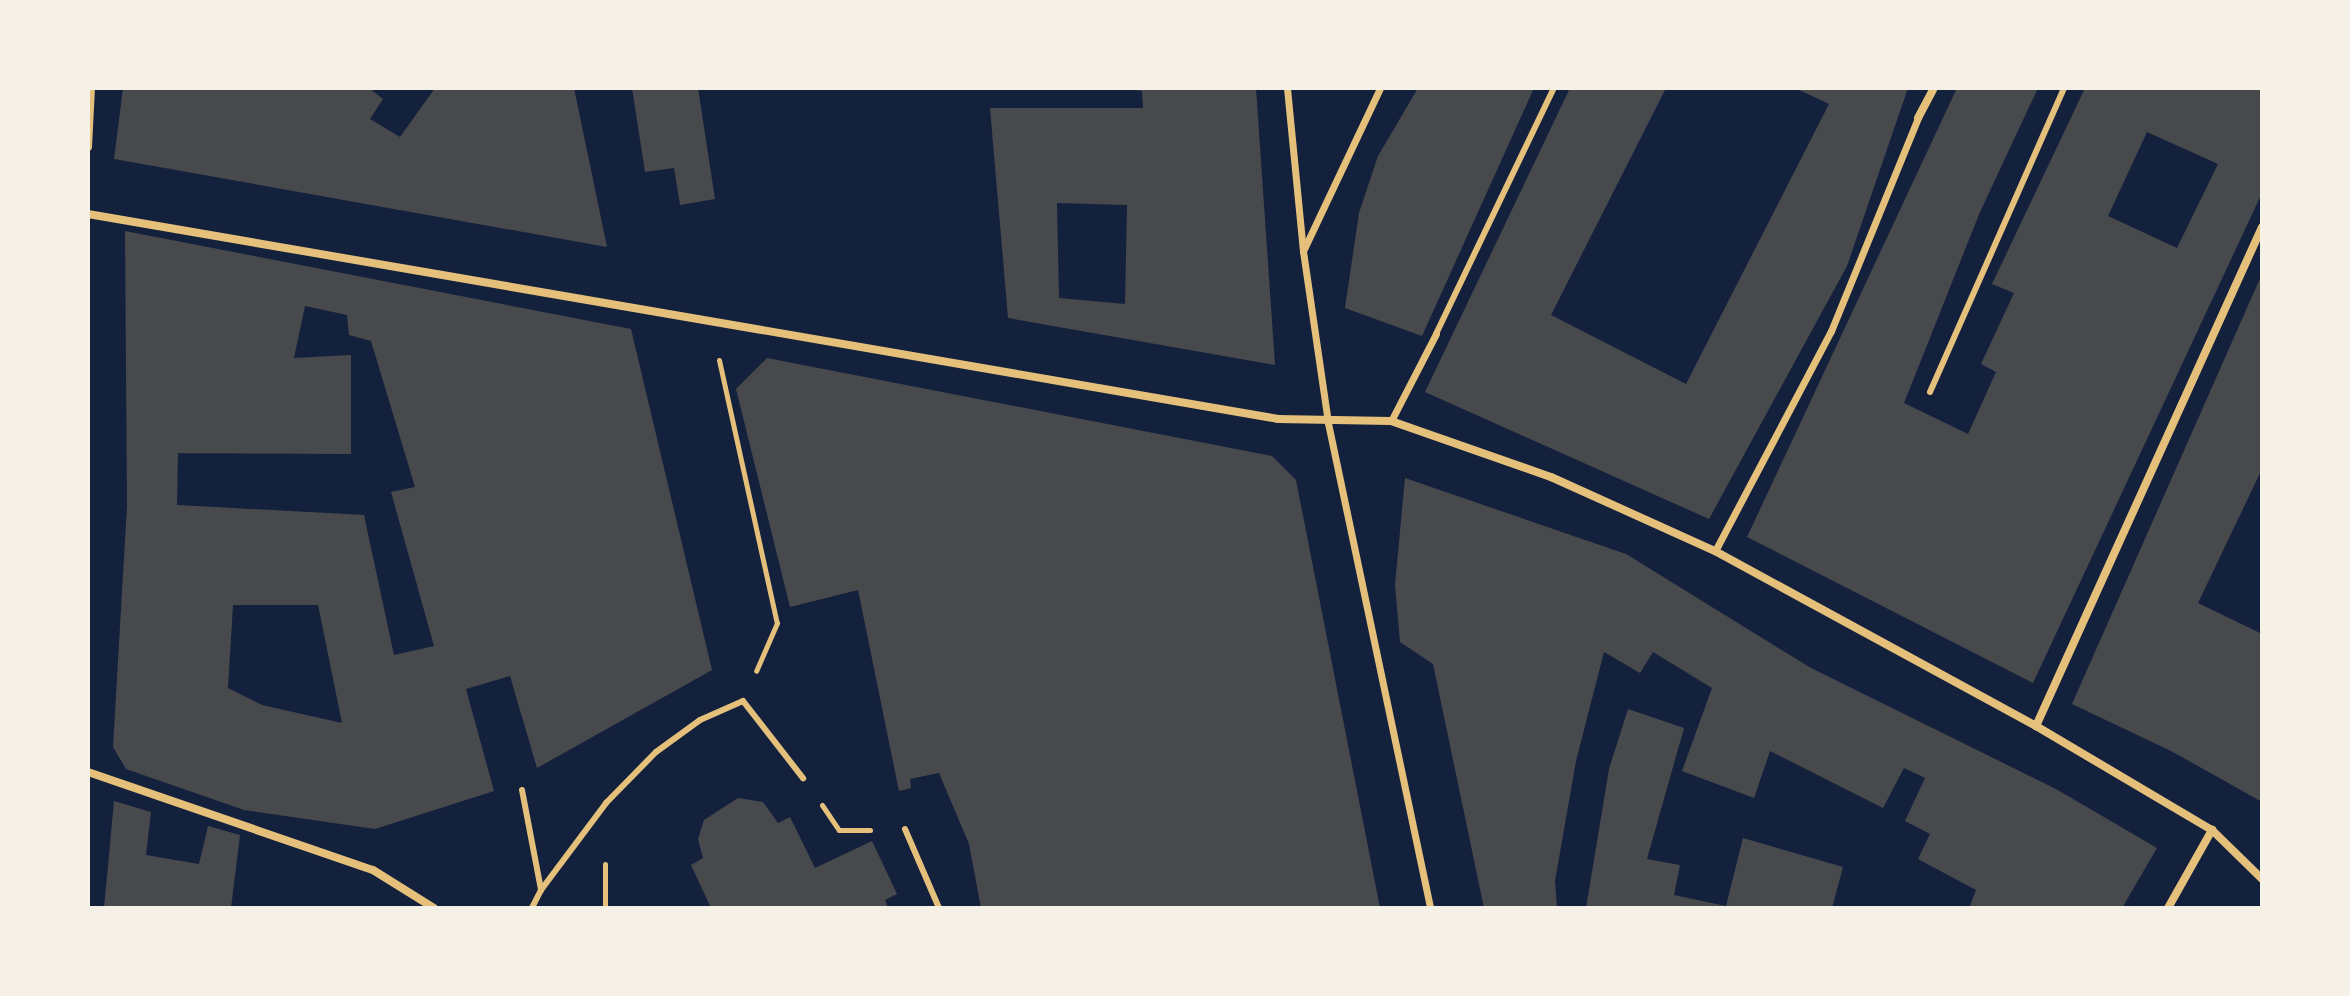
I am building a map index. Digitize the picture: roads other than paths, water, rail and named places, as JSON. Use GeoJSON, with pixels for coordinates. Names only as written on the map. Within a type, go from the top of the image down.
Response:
{"type":"FeatureCollection","features":[{"type":"Feature","properties":{"kind":"street"},"geometry":{"type":"LineString","coordinates":[[88,147],[91,88]]}},
{"type":"Feature","properties":{"kind":"street"},"geometry":{"type":"LineString","coordinates":[[1287,88],[1303,251],[1328,423],[1430,908]]}},
{"type":"Feature","properties":{"kind":"street"},"geometry":{"type":"LineString","coordinates":[[1303,251],[1380,88]]}},
{"type":"Feature","properties":{"kind":"street"},"geometry":{"type":"LineString","coordinates":[[1715,551],[1831,331],[1918,118],[1934,88]]}},
{"type":"Feature","properties":{"kind":"street"},"geometry":{"type":"LineString","coordinates":[[88,214],[711,324],[1328,423],[1391,421],[1551,477],[1715,551],[2036,726],[2212,830],[2262,879]]}},
{"type":"Feature","properties":{"kind":"street"},"geometry":{"type":"LineString","coordinates":[[2036,726],[2262,227]]}},
{"type":"Feature","properties":{"kind":"street"},"geometry":{"type":"LineString","coordinates":[[1391,421],[1436,334]]}},
{"type":"Feature","properties":{"kind":"street"},"geometry":{"type":"LineString","coordinates":[[88,772],[373,870],[434,908]]}},
{"type":"Feature","properties":{"kind":"street"},"geometry":{"type":"LineString","coordinates":[[2168,908],[2212,830]]}},
{"type":"Feature","properties":{"kind":"lane"},"geometry":{"type":"LineString","coordinates":[[1436,334],[1554,88]]}},
{"type":"Feature","properties":{"kind":"lane"},"geometry":{"type":"LineString","coordinates":[[1930,392],[2064,88]]}},
{"type":"Feature","properties":{"kind":"lane"},"geometry":{"type":"LineString","coordinates":[[532,908],[541,890],[606,803],[656,752],[700,720],[743,701],[803,778]]}},
{"type":"Feature","properties":{"kind":"lane"},"geometry":{"type":"LineString","coordinates":[[522,790],[541,890]]}},
{"type":"Feature","properties":{"kind":"lane"},"geometry":{"type":"LineString","coordinates":[[905,829],[939,908]]}}]}
